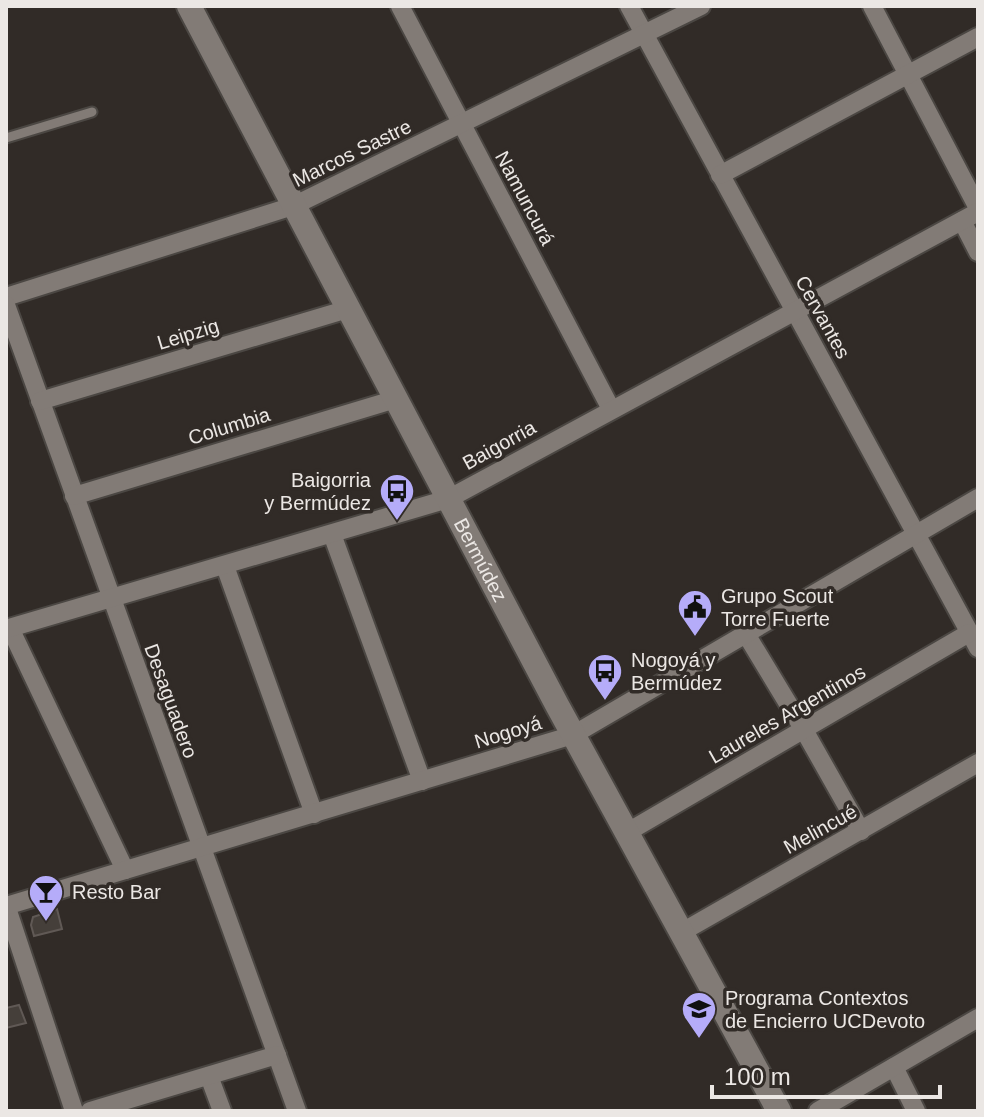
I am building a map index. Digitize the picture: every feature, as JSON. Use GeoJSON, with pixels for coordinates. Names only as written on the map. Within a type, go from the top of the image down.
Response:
{"type":"FeatureCollection","features":[{"type":"Feature","properties":{"kind":"street","name":"Bermúdez"},"geometry":{"type":"LineString","coordinates":[[189,6],[573,735],[779,1111]]}},
{"type":"Feature","properties":{"kind":"street","name":"Namuncurá"},"geometry":{"type":"LineString","coordinates":[[400,6],[611,409]]}},
{"type":"Feature","properties":{"kind":"street","name":"Cervantes"},"geometry":{"type":"LineString","coordinates":[[629,6],[974,640]]}},
{"type":"Feature","properties":{"kind":"street","name":"Marcos Sastre"},"geometry":{"type":"LineString","coordinates":[[6,297],[293,206],[701,6]]}},
{"type":"Feature","properties":{"kind":"street"},"geometry":{"type":"LineString","coordinates":[[872,6],[973,214],[978,252]]}},
{"type":"Feature","properties":{"kind":"street"},"geometry":{"type":"LineString","coordinates":[[720,175],[978,37]]}},
{"type":"Feature","properties":{"kind":"street","name":"Baigorria"},"geometry":{"type":"LineString","coordinates":[[8,628],[448,499],[973,214]]}},
{"type":"Feature","properties":{"kind":"street","name":"Desaguadero"},"geometry":{"type":"LineString","coordinates":[[6,305],[297,1111]]}},
{"type":"Feature","properties":{"kind":"street","name":"Leipzig"},"geometry":{"type":"LineString","coordinates":[[40,401],[348,309]]}},
{"type":"Feature","properties":{"kind":"street","name":"Columbia"},"geometry":{"type":"LineString","coordinates":[[74,496],[396,399]]}},
{"type":"Feature","properties":{"kind":"street","name":"Nogoyá"},"geometry":{"type":"LineString","coordinates":[[6,906],[573,735],[978,498]]}},
{"type":"Feature","properties":{"kind":"street"},"geometry":{"type":"LineString","coordinates":[[332,534],[422,781]]}},
{"type":"Feature","properties":{"kind":"street"},"geometry":{"type":"LineString","coordinates":[[225,566],[314,814]]}},
{"type":"Feature","properties":{"kind":"street"},"geometry":{"type":"LineString","coordinates":[[8,628],[125,870]]}},
{"type":"Feature","properties":{"kind":"street"},"geometry":{"type":"LineString","coordinates":[[746,634],[861,831]]}},
{"type":"Feature","properties":{"kind":"street","name":"Laureles Argentinos"},"geometry":{"type":"LineString","coordinates":[[626,833],[804,730],[974,640]]}},
{"type":"Feature","properties":{"kind":"street","name":"Melincué"},"geometry":{"type":"LineString","coordinates":[[682,932],[978,763]]}},
{"type":"Feature","properties":{"kind":"street"},"geometry":{"type":"LineString","coordinates":[[6,906],[74,1111]]}},
{"type":"Feature","properties":{"kind":"street"},"geometry":{"type":"LineString","coordinates":[[818,1111],[978,1018]]}},
{"type":"Feature","properties":{"kind":"street"},"geometry":{"type":"LineString","coordinates":[[90,1111],[277,1055]]}},
{"type":"Feature","properties":{"kind":"street"},"geometry":{"type":"LineString","coordinates":[[894,1067],[916,1111]]}},
{"type":"Feature","properties":{"kind":"street"},"geometry":{"type":"LineString","coordinates":[[209,1076],[222,1111]]}},
{"type":"Feature","properties":{"kind":"lane"},"geometry":{"type":"LineString","coordinates":[[6,138],[92,112]]}},
{"type":"Feature","properties":{"kind":"building","name":"Resto Bar"},"geometry":{"type":"Polygon","coordinates":[[[57,909],[62,929],[34,936],[31,925],[33,917],[57,909]]]}},
{"type":"Feature","properties":{"kind":"building"},"geometry":{"type":"Polygon","coordinates":[[[19,1005],[26,1023],[6,1028],[6,1008],[19,1005]]]}},
{"type":"Feature","properties":{"kind":"place","name":"Baigorria y Bermúdez"},"geometry":{"type":"Point","coordinates":[397,522]}},
{"type":"Feature","properties":{"kind":"place","name":"Grupo Scout Torre Fuerte"},"geometry":{"type":"Point","coordinates":[695,638]}},
{"type":"Feature","properties":{"kind":"place","name":"Nogoyá y Bermúdez"},"geometry":{"type":"Point","coordinates":[605,702]}},
{"type":"Feature","properties":{"kind":"place","name":"Resto Bar"},"geometry":{"type":"Point","coordinates":[46,923]}},
{"type":"Feature","properties":{"kind":"place","name":"Programa Contextos de Encierro UCDevoto"},"geometry":{"type":"Point","coordinates":[699,1040]}}]}
